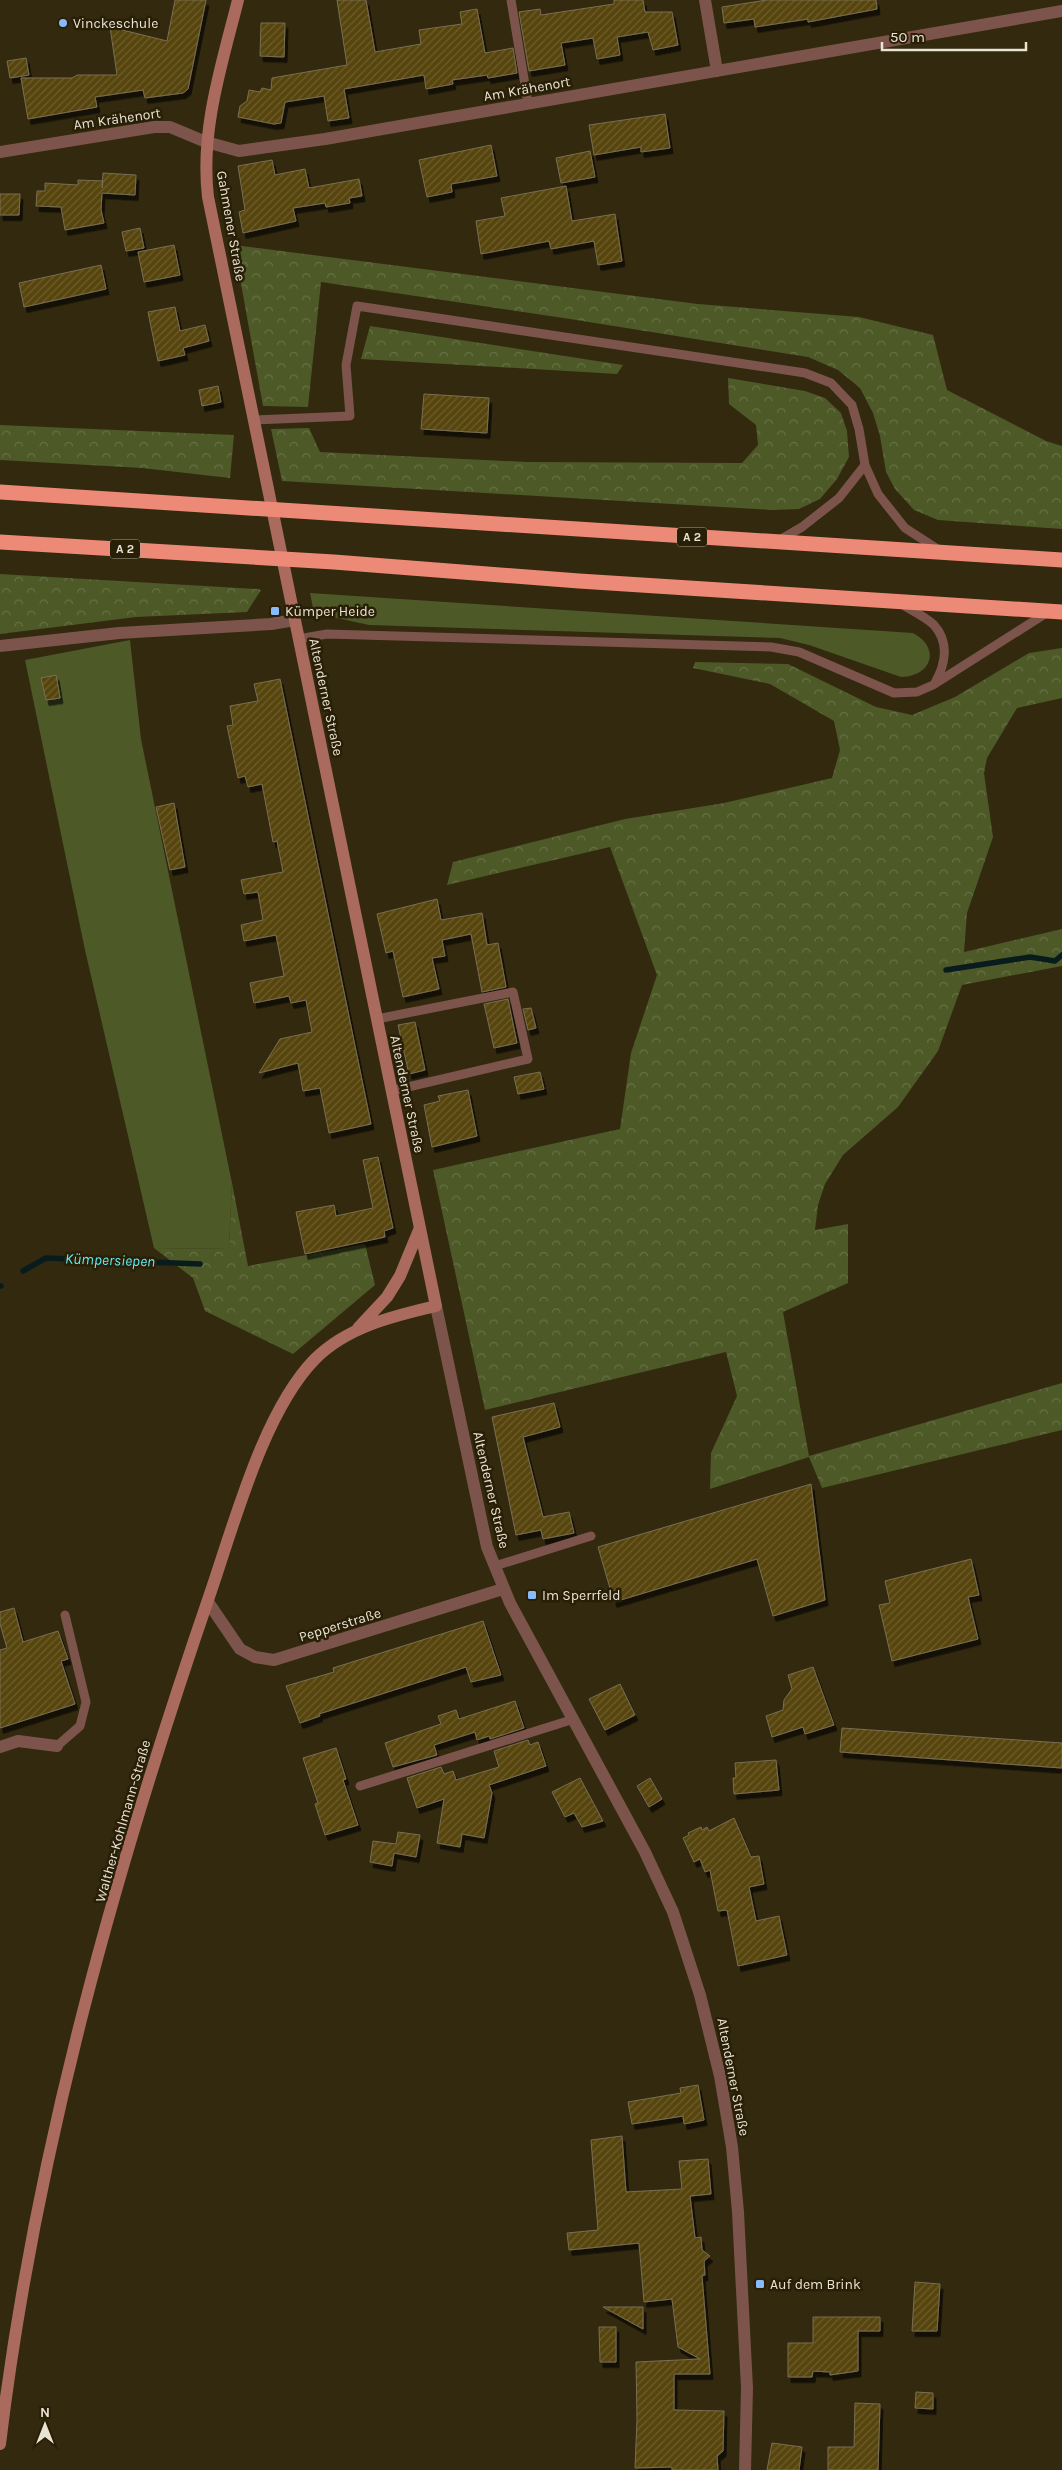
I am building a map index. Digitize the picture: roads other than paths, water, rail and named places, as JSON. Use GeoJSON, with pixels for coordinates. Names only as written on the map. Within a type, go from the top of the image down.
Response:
{"type":"FeatureCollection","features":[{"type":"Feature","properties":{"kind":"highway","name":"A 2"},"geometry":{"type":"LineString","coordinates":[[0,492],[1062,560]]}},
{"type":"Feature","properties":{"kind":"highway","name":"A 2"},"geometry":{"type":"LineString","coordinates":[[0,542],[334,562],[579,581],[893,599],[1056,611]]}},
{"type":"Feature","properties":{"kind":"main road","name":"Gahmener Straße"},"geometry":{"type":"LineString","coordinates":[[238,0],[215,94],[206,142],[205,173],[208,197],[262,457]]}},
{"type":"Feature","properties":{"kind":"main road","name":"Altenderner Straße"},"geometry":{"type":"LineString","coordinates":[[262,457],[436,1306]]}},
{"type":"Feature","properties":{"kind":"main road"},"geometry":{"type":"LineString","coordinates":[[356,1330],[386,1297],[406,1263],[420,1230]]}},
{"type":"Feature","properties":{"kind":"main road","name":"Walther-Kohlmann-Straße"},"geometry":{"type":"LineString","coordinates":[[0,2444],[6,2391],[46,2172],[69,2070],[100,1951],[158,1751],[258,1461],[286,1397],[315,1360],[356,1330],[436,1306]]}},
{"type":"Feature","properties":{"kind":"street"},"geometry":{"type":"LineString","coordinates":[[705,0],[717,71]]}},
{"type":"Feature","properties":{"kind":"street","name":"Am Krähenort"},"geometry":{"type":"LineString","coordinates":[[0,152],[154,127],[170,127],[206,142],[239,151],[335,138],[1062,11]]}},
{"type":"Feature","properties":{"kind":"street"},"geometry":{"type":"LineString","coordinates":[[0,646],[119,633],[271,624],[295,620]]}},
{"type":"Feature","properties":{"kind":"street","name":"Altenderner Straße"},"geometry":{"type":"LineString","coordinates":[[436,1306],[482,1528],[503,1588],[645,1852],[673,1912],[700,1995],[720,2076],[732,2147],[738,2212],[746,2378],[745,2470]]}},
{"type":"Feature","properties":{"kind":"street","name":"Pepperstraße"},"geometry":{"type":"LineString","coordinates":[[208,1602],[240,1649],[255,1658],[274,1660],[503,1588]]}},
{"type":"Feature","properties":{"kind":"street"},"geometry":{"type":"LineString","coordinates":[[0,1747],[18,1742],[56,1746]]}},
{"type":"Feature","properties":{"kind":"lane"},"geometry":{"type":"LineString","coordinates":[[510,0],[528,103]]}},
{"type":"Feature","properties":{"kind":"lane"},"geometry":{"type":"LineString","coordinates":[[254,420],[350,416],[346,365],[356,306],[805,373],[831,383],[852,405],[859,429],[865,465],[878,494],[905,528],[942,552]]}},
{"type":"Feature","properties":{"kind":"lane"},"geometry":{"type":"LineString","coordinates":[[775,542],[802,527],[839,498],[865,465]]}},
{"type":"Feature","properties":{"kind":"lane"},"geometry":{"type":"LineString","coordinates":[[893,599],[934,625],[942,639],[946,657],[943,668],[933,685]]}},
{"type":"Feature","properties":{"kind":"lane"},"geometry":{"type":"LineString","coordinates":[[298,638],[337,634],[771,646],[799,652],[894,693],[917,692],[933,685],[1056,611]]}},
{"type":"Feature","properties":{"kind":"lane"},"geometry":{"type":"LineString","coordinates":[[376,1019],[513,992],[528,1059],[391,1091]]}},
{"type":"Feature","properties":{"kind":"lane"},"geometry":{"type":"LineString","coordinates":[[495,1566],[592,1536]]}},
{"type":"Feature","properties":{"kind":"lane"},"geometry":{"type":"LineString","coordinates":[[56,1746],[80,1726],[86,1702],[65,1615]]}},
{"type":"Feature","properties":{"kind":"lane"},"geometry":{"type":"LineString","coordinates":[[360,1786],[574,1719]]}},
{"type":"Feature","properties":{"kind":"waterway","name":"Kümpersiepen"},"geometry":{"type":"LineString","coordinates":[[946,970],[1030,957],[1055,961],[1062,955]]}},
{"type":"Feature","properties":{"kind":"waterway","name":"Kümpersiepen"},"geometry":{"type":"LineString","coordinates":[[23,1271],[46,1258],[200,1264]]}},
{"type":"Feature","properties":{"kind":"place","name":"Vinckeschule"},"geometry":{"type":"Point","coordinates":[63,23]}},
{"type":"Feature","properties":{"kind":"place","name":"Kümper Heide"},"geometry":{"type":"Point","coordinates":[275,611]}},
{"type":"Feature","properties":{"kind":"place","name":"Im Sperrfeld"},"geometry":{"type":"Point","coordinates":[532,1595]}},
{"type":"Feature","properties":{"kind":"place","name":"Auf dem Brink"},"geometry":{"type":"Point","coordinates":[760,2284]}}]}
